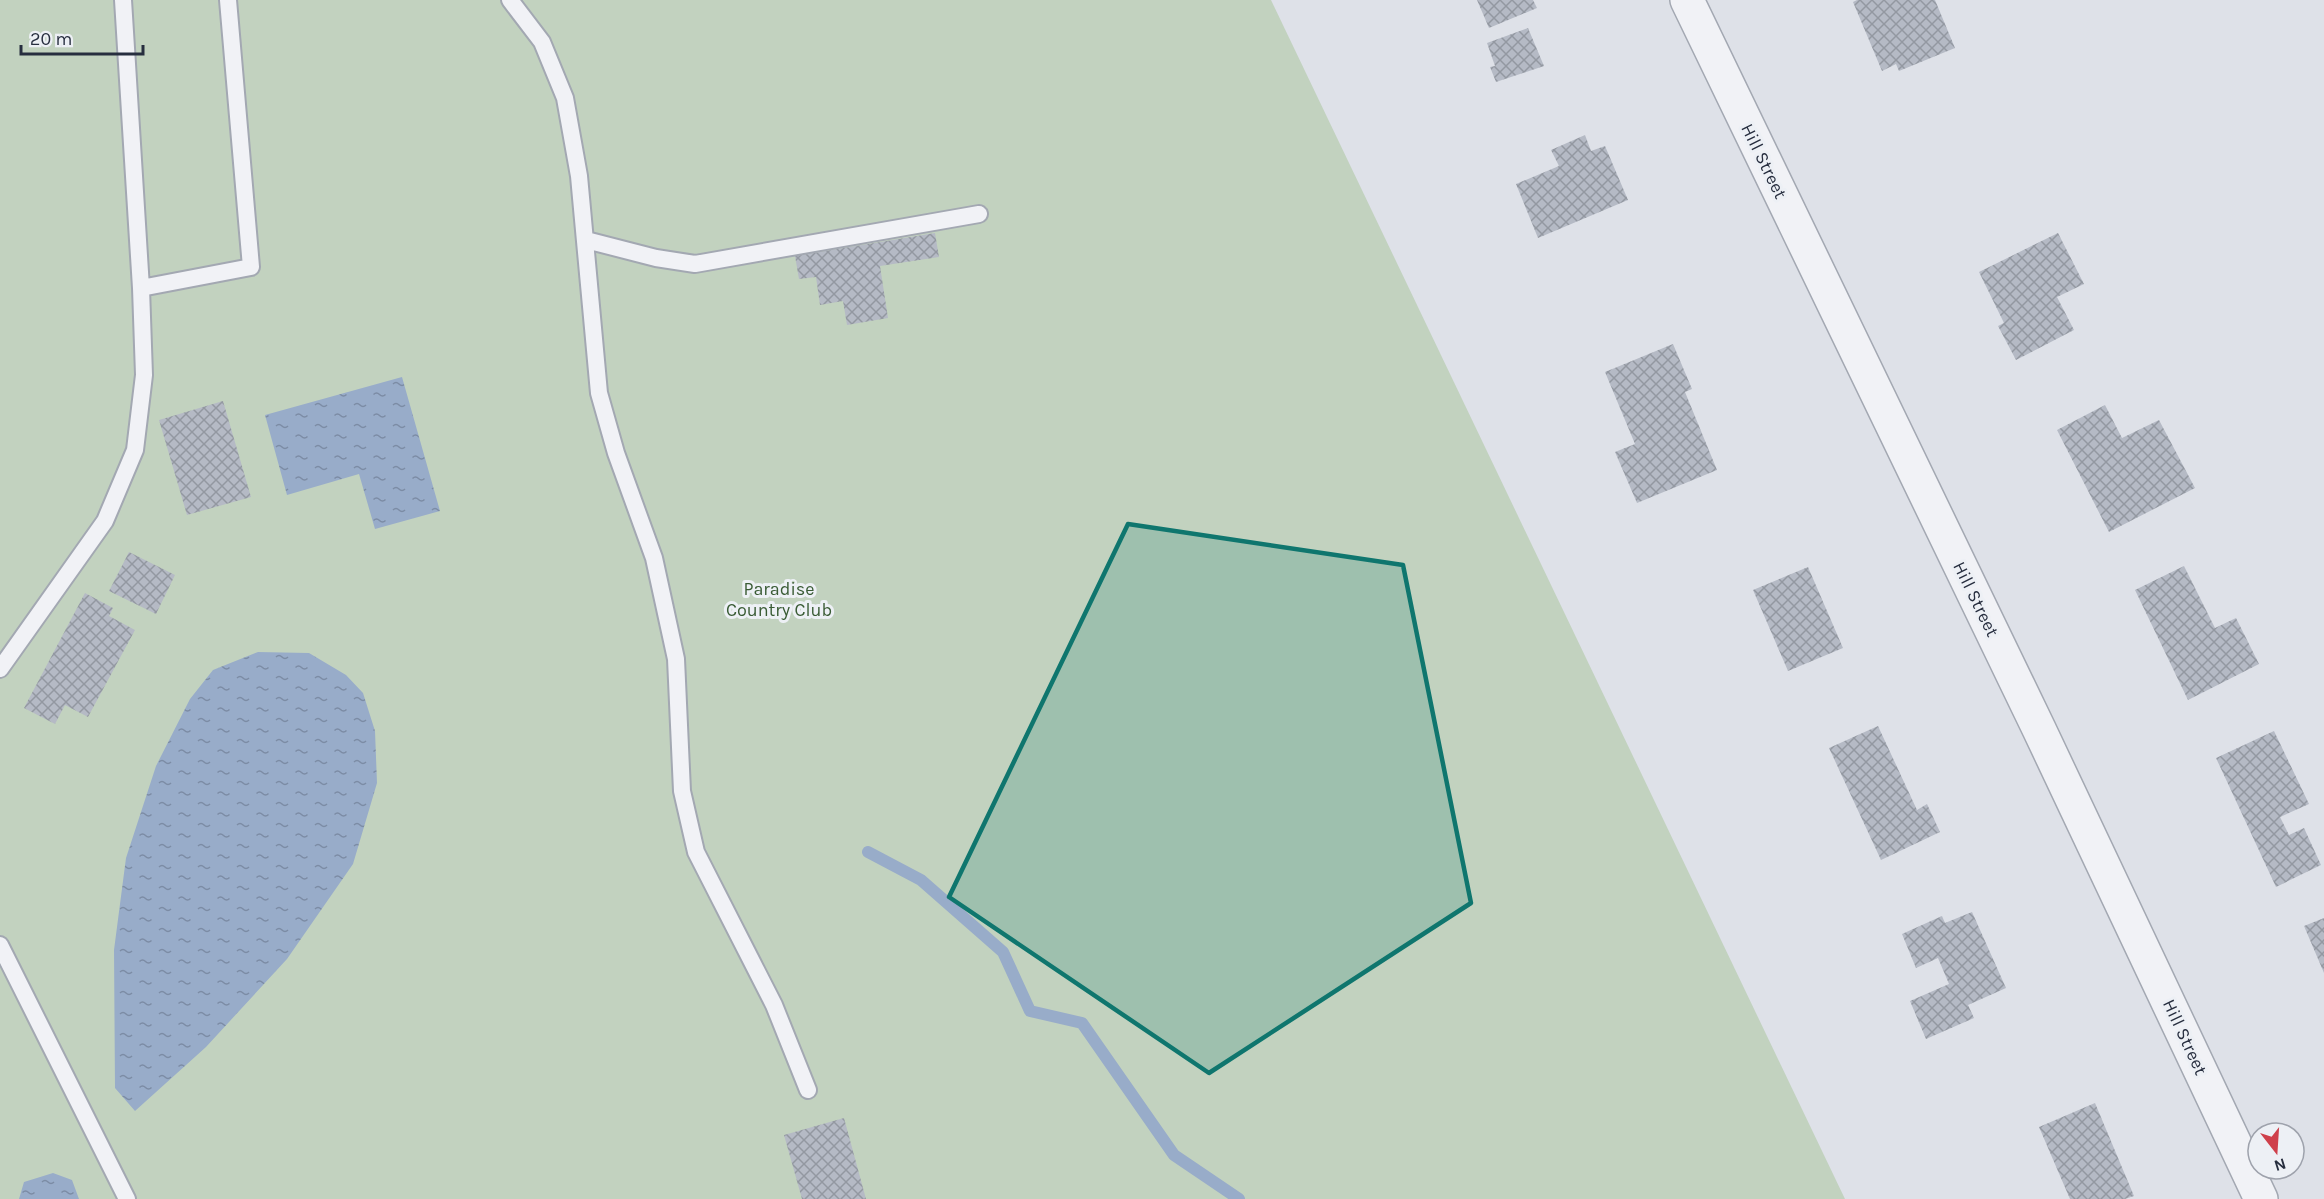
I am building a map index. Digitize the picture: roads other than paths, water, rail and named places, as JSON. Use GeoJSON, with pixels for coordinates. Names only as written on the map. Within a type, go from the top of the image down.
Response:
{"type":"FeatureCollection","features":[{"type":"Feature","properties":{"kind":"street","name":"Hill Street"},"geometry":{"type":"LineString","coordinates":[[1687,0],[2039,729],[2261,1199]]}},
{"type":"Feature","properties":{"kind":"lane"},"geometry":{"type":"LineString","coordinates":[[0,669],[105,521],[135,450],[144,375],[141,288],[123,0]]}},
{"type":"Feature","properties":{"kind":"lane"},"geometry":{"type":"LineString","coordinates":[[141,288],[251,267],[228,0]]}},
{"type":"Feature","properties":{"kind":"lane"},"geometry":{"type":"LineString","coordinates":[[510,0],[542,42],[565,98],[579,176],[598,393],[654,558],[676,659],[682,791],[696,852],[774,1005],[808,1090]]}},
{"type":"Feature","properties":{"kind":"lane"},"geometry":{"type":"LineString","coordinates":[[586,240],[656,258],[695,264],[979,214]]}},
{"type":"Feature","properties":{"kind":"lane"},"geometry":{"type":"LineString","coordinates":[[0,945],[127,1199]]}},
{"type":"Feature","properties":{"kind":"water"},"geometry":{"type":"Polygon","coordinates":[[[402,377],[440,511],[375,529],[359,474],[287,495],[265,415],[402,377]]]}},
{"type":"Feature","properties":{"kind":"water"},"geometry":{"type":"Polygon","coordinates":[[[258,652],[309,653],[346,675],[363,693],[375,731],[377,783],[353,864],[287,959],[206,1047],[135,1111],[115,1088],[114,950],[126,858],[156,766],[190,699],[213,670],[258,652]]]}},
{"type":"Feature","properties":{"kind":"water"},"geometry":{"type":"Polygon","coordinates":[[[53,1173],[72,1180],[79,1199],[19,1199],[24,1182],[53,1173]]]}},
{"type":"Feature","properties":{"kind":"waterway"},"geometry":{"type":"LineString","coordinates":[[868,852],[921,880],[1003,952],[1030,1011],[1082,1023],[1174,1155],[1239,1199]]}},
{"type":"Feature","properties":{"kind":"park label","name":"Paradise Country Club"},"geometry":{"type":"Point","coordinates":[779,599]}}]}
